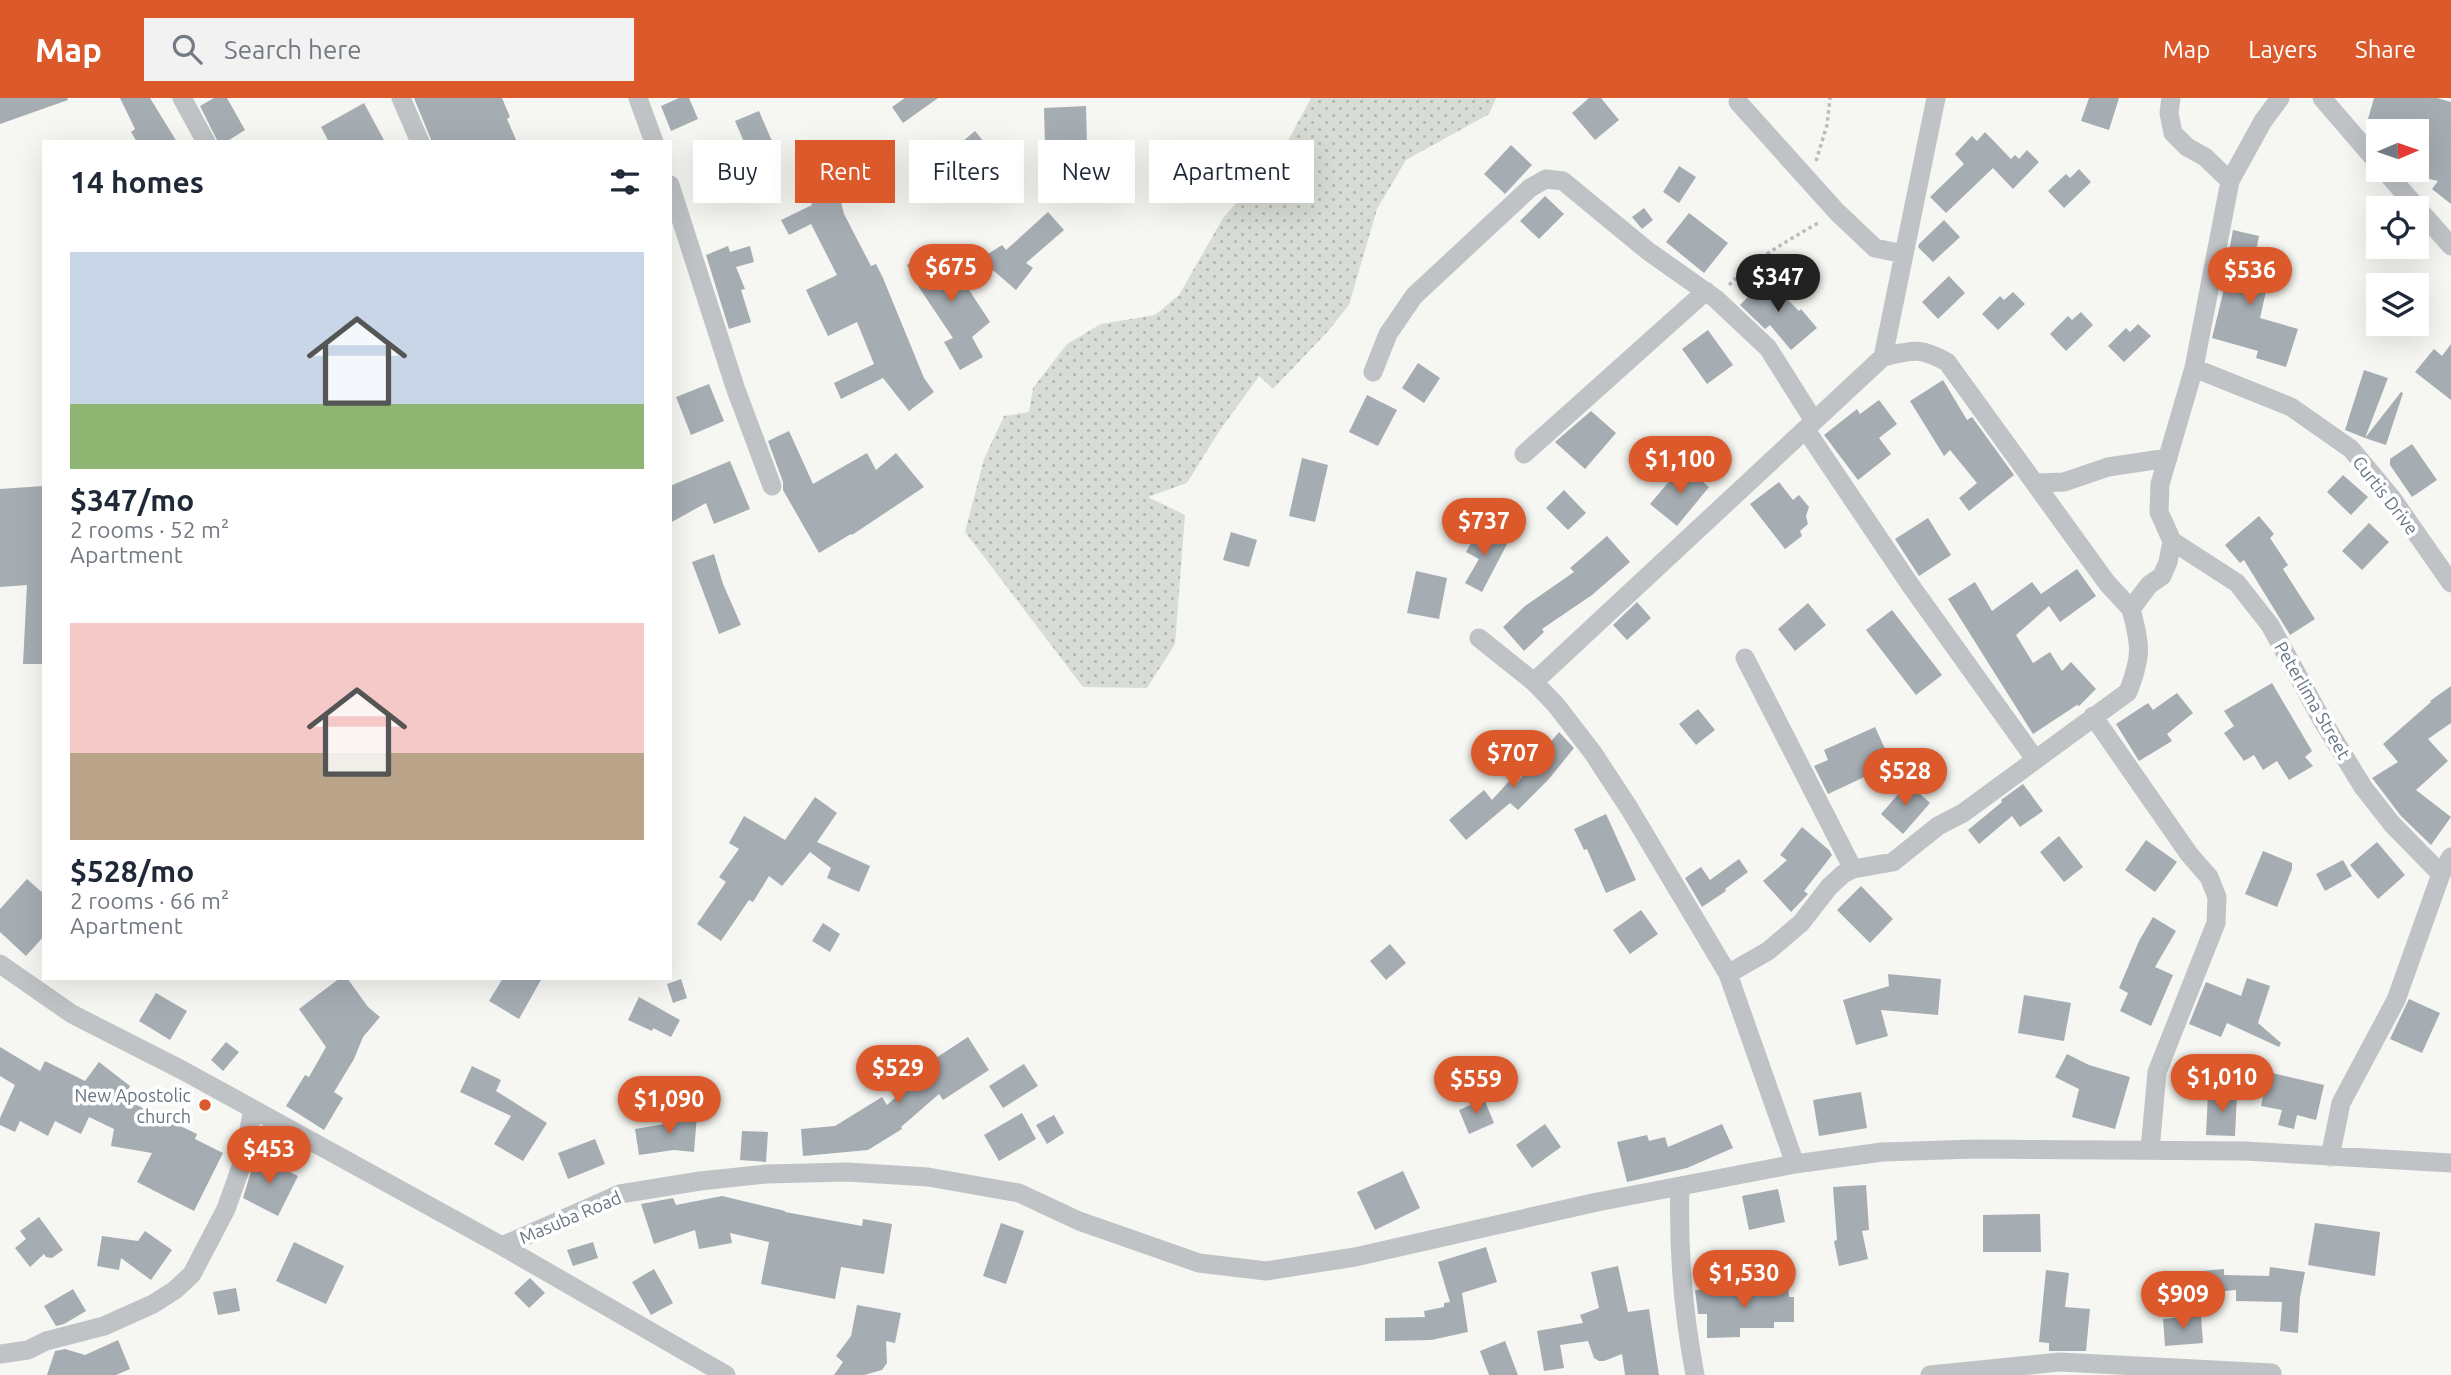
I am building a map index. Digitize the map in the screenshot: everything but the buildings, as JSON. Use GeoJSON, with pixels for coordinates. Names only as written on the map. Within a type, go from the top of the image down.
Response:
{"type":"FeatureCollection","features":[{"type":"Feature","properties":{"kind":"street"},"geometry":{"type":"LineString","coordinates":[[182,98],[205,140]]}},
{"type":"Feature","properties":{"kind":"street"},"geometry":{"type":"LineString","coordinates":[[401,98],[419,140]]}},
{"type":"Feature","properties":{"kind":"street"},"geometry":{"type":"LineString","coordinates":[[638,98],[653,140]]}},
{"type":"Feature","properties":{"kind":"street"},"geometry":{"type":"LineString","coordinates":[[1883,357],[1936,98]]}},
{"type":"Feature","properties":{"kind":"street"},"geometry":{"type":"LineString","coordinates":[[2171,98],[2169,113],[2173,133],[2187,148],[2205,157],[2230,181]]}},
{"type":"Feature","properties":{"kind":"street"},"geometry":{"type":"LineString","coordinates":[[2131,609],[2149,585],[2162,576],[2168,562],[2172,541],[2160,512],[2160,484],[2194,368],[2230,181],[2263,121],[2280,98]]}},
{"type":"Feature","properties":{"kind":"street"},"geometry":{"type":"LineString","coordinates":[[2322,98],[2366,149]]}},
{"type":"Feature","properties":{"kind":"street"},"geometry":{"type":"LineString","coordinates":[[1738,102],[1837,212],[1875,248],[1904,254]]}},
{"type":"Feature","properties":{"kind":"street"},"geometry":{"type":"LineString","coordinates":[[1373,372],[1388,334],[1414,296],[1530,188],[1546,179],[1563,181],[1648,251],[1711,295],[1768,348],[1810,425],[1910,586],[2035,759]]}},
{"type":"Feature","properties":{"kind":"street"},"geometry":{"type":"LineString","coordinates":[[2395,182],[2451,246]]}},
{"type":"Feature","properties":{"kind":"street"},"geometry":{"type":"LineString","coordinates":[[672,191],[735,387],[772,486]]}},
{"type":"Feature","properties":{"kind":"street"},"geometry":{"type":"LineString","coordinates":[[1524,454],[1711,295]]}},
{"type":"Feature","properties":{"kind":"street"},"geometry":{"type":"LineString","coordinates":[[1534,682],[1883,357],[1906,352],[1926,351],[1947,362],[2107,583],[2131,609],[2140,642],[2138,667],[2128,692],[1963,813],[1938,826],[1893,862],[1853,869],[1843,874],[1829,887],[1801,923],[1768,951],[1728,974]]}},
{"type":"Feature","properties":{"kind":"street","name":"Curtis Drive"},"geometry":{"type":"LineString","coordinates":[[2194,368],[2291,407],[2351,449],[2391,497],[2451,583]]}},
{"type":"Feature","properties":{"kind":"street"},"geometry":{"type":"LineString","coordinates":[[2036,483],[2064,482],[2108,467],[2168,458]]}},
{"type":"Feature","properties":{"kind":"street","name":"Peterlima Street"},"geometry":{"type":"LineString","coordinates":[[2172,541],[2237,583],[2270,625],[2322,720],[2363,787],[2392,824],[2446,865],[2396,1000],[2341,1103],[2330,1157]]}},
{"type":"Feature","properties":{"kind":"street"},"geometry":{"type":"LineString","coordinates":[[1479,638],[1534,682],[1594,753],[1728,974],[1795,1164]]}},
{"type":"Feature","properties":{"kind":"street"},"geometry":{"type":"LineString","coordinates":[[1745,658],[1853,869]]}},
{"type":"Feature","properties":{"kind":"street"},"geometry":{"type":"LineString","coordinates":[[2093,716],[2189,854],[2209,877],[2217,897],[2216,923],[2157,1072],[2150,1150]]}},
{"type":"Feature","properties":{"kind":"street","name":"Masuba Road"},"geometry":{"type":"LineString","coordinates":[[0,964],[72,1014],[502,1245],[620,1194],[766,1174],[847,1172],[928,1178],[1019,1194],[1079,1221],[1199,1263],[1266,1271],[1355,1257],[1597,1202],[1795,1164],[1895,1152],[1975,1149],[2245,1151],[2451,1163]]}},
{"type":"Feature","properties":{"kind":"street"},"geometry":{"type":"LineString","coordinates":[[0,1354],[28,1350],[46,1341],[104,1326],[153,1304],[175,1290],[192,1274],[226,1209],[242,1164],[253,1109]]}},
{"type":"Feature","properties":{"kind":"street"},"geometry":{"type":"LineString","coordinates":[[1680,1186],[1678,1232],[1686,1328],[1695,1375]]}},
{"type":"Feature","properties":{"kind":"street"},"geometry":{"type":"LineString","coordinates":[[502,1245],[726,1375]]}},
{"type":"Feature","properties":{"kind":"street"},"geometry":{"type":"LineString","coordinates":[[1930,1375],[2060,1362],[2272,1373]]}},
{"type":"Feature","properties":{"kind":"path"},"geometry":{"type":"LineString","coordinates":[[1810,182],[1827,125],[1830,98]]}},
{"type":"Feature","properties":{"kind":"path"},"geometry":{"type":"LineString","coordinates":[[1711,295],[1796,234],[1837,212]]}},
{"type":"Feature","properties":{"kind":"shaded area"},"geometry":{"type":"Polygon","coordinates":[[[1311,98],[1496,98],[1489,114],[1406,160],[1377,209],[1349,305],[1273,389],[1259,376],[1218,433],[1187,483],[1148,497],[1185,515],[1175,644],[1147,688],[1083,687],[965,532],[984,459],[1004,416],[1029,412],[1033,388],[1067,344],[1101,324],[1155,315],[1179,295],[1223,218],[1236,203],[1314,203],[1314,140],[1288,140],[1311,98]]]}},
{"type":"Feature","properties":{"kind":"place","name":"New Apostolic church"},"geometry":{"type":"Point","coordinates":[205,1105]}}]}
